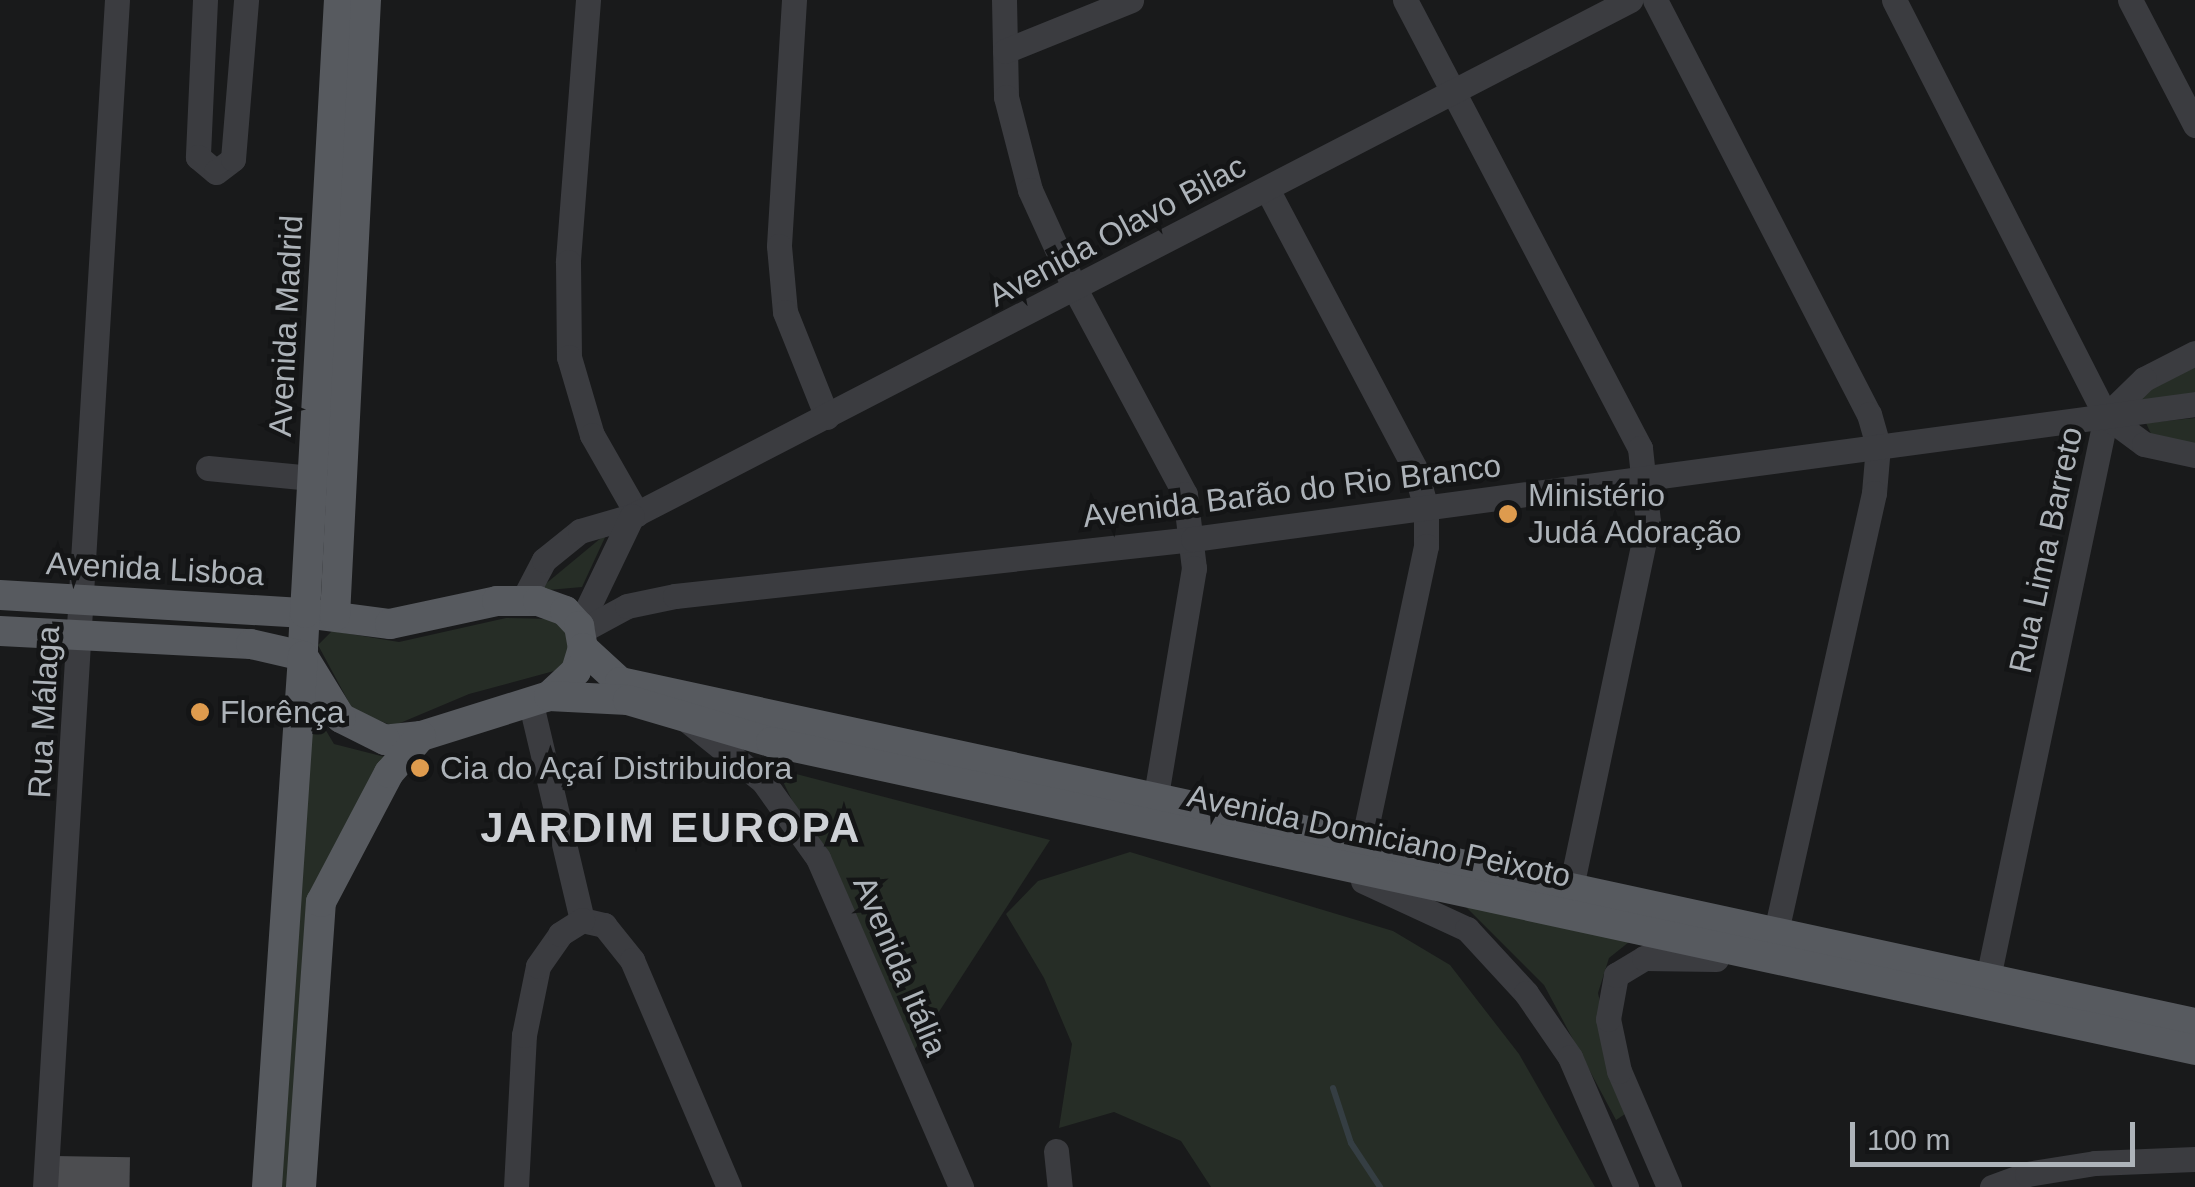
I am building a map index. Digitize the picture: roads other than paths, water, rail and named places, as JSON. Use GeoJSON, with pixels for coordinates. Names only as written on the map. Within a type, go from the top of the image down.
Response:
{"type":"FeatureCollection","features":[{"type":"Feature","properties":{"kind":"main road","name":"Avenida Madrid"},"geometry":{"type":"LineString","coordinates":[[320,614],[312,478],[339,0]]}},
{"type":"Feature","properties":{"kind":"main road","name":"Avenida Madrid"},"geometry":{"type":"LineString","coordinates":[[267,1187],[303,656],[320,614],[366,0]]}},
{"type":"Feature","properties":{"kind":"main road","name":"Avenida Lisboa"},"geometry":{"type":"LineString","coordinates":[[0,595],[320,614],[403,624],[523,600]]}},
{"type":"Feature","properties":{"kind":"main road","name":"Avenida Domiciano Peixoto"},"geometry":{"type":"LineString","coordinates":[[523,600],[552,605],[620,682],[2195,1023]]}},
{"type":"Feature","properties":{"kind":"main road"},"geometry":{"type":"LineString","coordinates":[[0,632],[251,644],[303,656]]}},
{"type":"Feature","properties":{"kind":"main road"},"geometry":{"type":"LineString","coordinates":[[301,1187],[321,902],[389,773],[421,736],[540,698],[576,671],[581,635]]}},
{"type":"Feature","properties":{"kind":"main road","name":"Avenida Madrid"},"geometry":{"type":"LineString","coordinates":[[303,656],[324,699],[361,732],[384,740],[421,736]]}},
{"type":"Feature","properties":{"kind":"main road","name":"Avenida Domiciano Peixoto"},"geometry":{"type":"LineString","coordinates":[[540,698],[628,700],[771,742],[1232,838],[2195,1050]]}},
{"type":"Feature","properties":{"kind":"street","name":"Rua Málaga"},"geometry":{"type":"LineString","coordinates":[[45,1187],[83,636],[81,600],[116,0]]}},
{"type":"Feature","properties":{"kind":"street"},"geometry":{"type":"LineString","coordinates":[[205,0],[198,157],[216,172],[233,159],[246,0]]}},
{"type":"Feature","properties":{"kind":"street"},"geometry":{"type":"LineString","coordinates":[[581,635],[634,515],[592,435],[569,357],[568,262],[588,0]]}},
{"type":"Feature","properties":{"kind":"street"},"geometry":{"type":"LineString","coordinates":[[794,0],[779,246],[785,312],[827,417]]}},
{"type":"Feature","properties":{"kind":"street"},"geometry":{"type":"LineString","coordinates":[[1004,0],[1006,98],[1030,190],[1076,291],[1185,494],[1194,568],[1156,796]]}},
{"type":"Feature","properties":{"kind":"street"},"geometry":{"type":"LineString","coordinates":[[1004,50],[1132,0]]}},
{"type":"Feature","properties":{"kind":"street"},"geometry":{"type":"LineString","coordinates":[[1404,0],[1640,448],[1648,522],[1571,887]]}},
{"type":"Feature","properties":{"kind":"street","name":"Avenida Olavo Bilac"},"geometry":{"type":"LineString","coordinates":[[523,600],[561,543],[606,520],[634,515],[1076,291],[1630,0]]}},
{"type":"Feature","properties":{"kind":"street"},"geometry":{"type":"LineString","coordinates":[[1655,0],[1868,414],[1878,446],[1874,493],[1776,932]]}},
{"type":"Feature","properties":{"kind":"street","name":"Rua Lima Barreto"},"geometry":{"type":"LineString","coordinates":[[1894,0],[2106,416],[1988,978]]}},
{"type":"Feature","properties":{"kind":"street"},"geometry":{"type":"LineString","coordinates":[[2130,0],[2195,125]]}},
{"type":"Feature","properties":{"kind":"street"},"geometry":{"type":"LineString","coordinates":[[1267,189],[1415,469],[1426,508],[1426,546],[1363,842]]}},
{"type":"Feature","properties":{"kind":"street"},"geometry":{"type":"LineString","coordinates":[[2195,353],[2144,379],[2106,416],[2144,444],[2195,455]]}},
{"type":"Feature","properties":{"kind":"street","name":"Avenida Barão do Rio Branco"},"geometry":{"type":"LineString","coordinates":[[581,635],[627,606],[675,596],[1193,539],[2195,404]]}},
{"type":"Feature","properties":{"kind":"street"},"geometry":{"type":"LineString","coordinates":[[208,468],[312,478]]}},
{"type":"Feature","properties":{"kind":"street"},"geometry":{"type":"LineString","coordinates":[[540,698],[582,920]]}},
{"type":"Feature","properties":{"kind":"street","name":"Avenida Itália"},"geometry":{"type":"LineString","coordinates":[[685,718],[763,781],[818,858],[961,1187]]}},
{"type":"Feature","properties":{"kind":"street"},"geometry":{"type":"LineString","coordinates":[[763,781],[761,759],[771,742]]}},
{"type":"Feature","properties":{"kind":"street"},"geometry":{"type":"LineString","coordinates":[[1232,838],[1257,856],[1376,884],[1466,929],[1526,992],[1570,1057],[1623,1179],[1656,1156]]}},
{"type":"Feature","properties":{"kind":"street"},"geometry":{"type":"LineString","coordinates":[[516,1187],[524,1035],[538,966],[560,934],[582,920],[604,924],[632,960],[730,1187]]}},
{"type":"Feature","properties":{"kind":"street"},"geometry":{"type":"LineString","coordinates":[[1669,1187],[1619,1071],[1608,1020],[1616,975],[1644,958],[1690,954],[1758,968],[1790,963]]}},
{"type":"Feature","properties":{"kind":"street"},"geometry":{"type":"LineString","coordinates":[[1602,1132],[1639,1116]]}},
{"type":"Feature","properties":{"kind":"street"},"geometry":{"type":"LineString","coordinates":[[1056,1151],[1060,1187]]}},
{"type":"Feature","properties":{"kind":"street"},"geometry":{"type":"LineString","coordinates":[[1992,1187],[2027,1174],[2095,1163],[2195,1159]]}},
{"type":"Feature","properties":{"kind":"waterway"},"geometry":{"type":"LineString","coordinates":[[1333,1088],[1351,1143],[1380,1187]]}},
{"type":"Feature","properties":{"kind":"place","name":"Ministério Judá Adoração"},"geometry":{"type":"Point","coordinates":[1508,514]}},
{"type":"Feature","properties":{"kind":"place","name":"Florênça"},"geometry":{"type":"Point","coordinates":[200,712]}},
{"type":"Feature","properties":{"kind":"place","name":"Cia do Açaí Distribuidora"},"geometry":{"type":"Point","coordinates":[420,768]}},
{"type":"Feature","properties":{"kind":"district","name":"JARDIM EUROPA"},"geometry":{"type":"Point","coordinates":[671,828]}}]}
